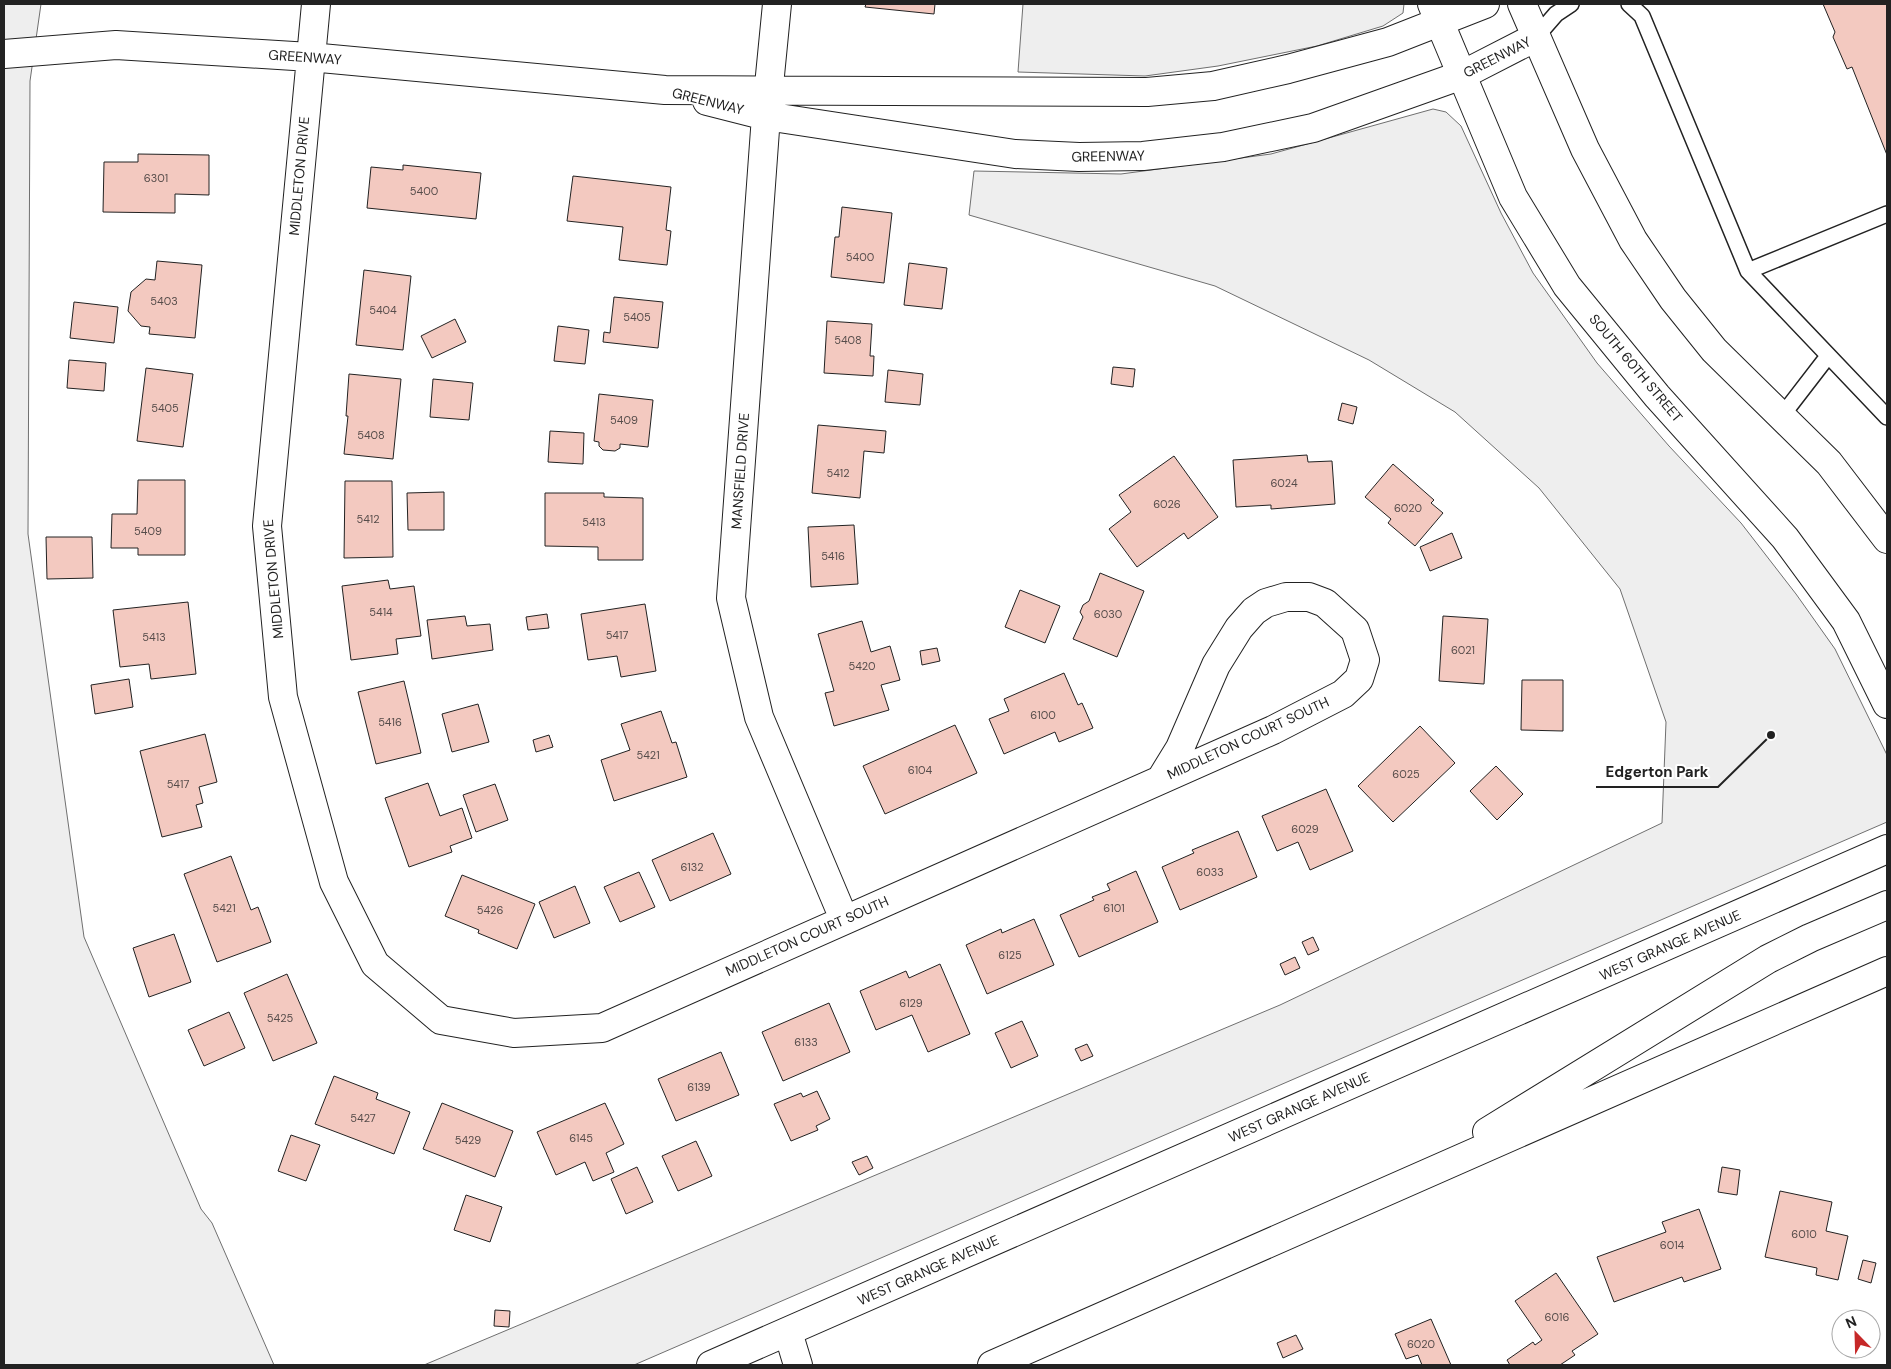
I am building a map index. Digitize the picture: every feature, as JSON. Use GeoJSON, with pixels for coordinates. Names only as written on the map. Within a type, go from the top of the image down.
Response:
{"type":"FeatureCollection","features":[{"type":"Feature","properties":{"kind":"street","name":"MIDDLETON DRIVE"},"geometry":{"type":"LineString","coordinates":[[316,4],[267,526],[283,696],[334,882],[376,964],[441,1020]]}},
{"type":"Feature","properties":{"kind":"street","name":"MANSFIELD DRIVE"},"geometry":{"type":"LineString","coordinates":[[777,4],[767,103],[731,598],[759,717],[844,919]]}},
{"type":"Feature","properties":{"kind":"street","name":"GREENWAY"},"geometry":{"type":"LineString","coordinates":[[767,103],[1147,92],[1213,86],[1288,70],[1370,47],[1436,13],[1486,4]]}},
{"type":"Feature","properties":{"kind":"street"},"geometry":{"type":"LineString","coordinates":[[1522,4],[1585,149],[1633,240],[1673,299],[1714,350],[1829,463],[1887,539]]}},
{"type":"Feature","properties":{"kind":"street","name":"SOUTH 60TH STREET"},"geometry":{"type":"LineString","coordinates":[[1436,13],[1513,197],[1568,286],[1657,396],[1785,538],[1846,621],[1887,704]]}},
{"type":"Feature","properties":{"kind":"street","name":"GREENWAY"},"geometry":{"type":"LineString","coordinates":[[4,54],[116,45],[310,57],[665,90],[767,103],[1015,154],[1079,157],[1143,156],[1223,147],[1313,128],[1462,75],[1536,37]]}},
{"type":"Feature","properties":{"kind":"street","name":"MIDDLETON COURT SOUTH"},"geometry":{"type":"LineString","coordinates":[[441,1020],[514,1033],[602,1028],[1273,730],[1343,694],[1359,679],[1365,660],[1354,630],[1325,603],[1309,597],[1286,597],[1266,603],[1254,611],[1239,628],[1216,665],[1180,748],[1161,779]]}},
{"type":"Feature","properties":{"kind":"street","name":"WEST GRANGE AVENUE"},"geometry":{"type":"LineString","coordinates":[[711,1365],[1887,849]]}},
{"type":"Feature","properties":{"kind":"street"},"geometry":{"type":"LineString","coordinates":[[1403,1184],[1768,959],[1810,938],[1887,905]]}},
{"type":"Feature","properties":{"kind":"street"},"geometry":{"type":"LineString","coordinates":[[992,1365],[1887,971]]}},
{"type":"Feature","properties":{"kind":"street"},"geometry":{"type":"LineString","coordinates":[[788,1332],[798,1365]]}},
{"type":"Feature","properties":{"kind":"lane"},"geometry":{"type":"LineString","coordinates":[[1536,37],[1556,14],[1571,4]]}},
{"type":"Feature","properties":{"kind":"lane"},"geometry":{"type":"LineString","coordinates":[[1629,4],[1642,16],[1748,271],[1887,417]]}},
{"type":"Feature","properties":{"kind":"lane"},"geometry":{"type":"LineString","coordinates":[[1748,271],[1887,214]]}},
{"type":"Feature","properties":{"kind":"lane"},"geometry":{"type":"LineString","coordinates":[[1782,416],[1828,356]]}},
{"type":"Feature","properties":{"kind":"shaded area"},"geometry":{"type":"Polygon","coordinates":[[[4,4],[41,4],[30,81],[28,534],[84,937],[201,1209],[212,1223],[274,1365],[4,1365],[4,4]]]}},
{"type":"Feature","properties":{"kind":"shaded area"},"geometry":{"type":"Polygon","coordinates":[[[1023,4],[1404,4],[1403,13],[1383,26],[1317,46],[1218,66],[1145,76],[1018,72],[1023,4]]]}},
{"type":"Feature","properties":{"kind":"shaded area"},"geometry":{"type":"Polygon","coordinates":[[[1433,109],[1446,112],[1461,126],[1501,213],[1533,273],[1597,363],[1669,446],[1741,523],[1796,594],[1835,649],[1887,755],[1887,822],[634,1365],[424,1365],[1280,1005],[1662,823],[1666,722],[1620,589],[1539,488],[1455,412],[1369,360],[1215,286],[969,215],[974,171],[1121,174],[1271,154],[1433,109]]]}},
{"type":"Feature","properties":{"kind":"building"},"geometry":{"type":"Polygon","coordinates":[[[866,4],[935,4],[934,14],[865,7],[866,4]]]}},
{"type":"Feature","properties":{"kind":"building"},"geometry":{"type":"Polygon","coordinates":[[[1823,4],[1887,4],[1887,155],[1852,67],[1847,69],[1833,37],[1835,32],[1823,4]]]}},
{"type":"Feature","properties":{"kind":"building"},"geometry":{"type":"Polygon","coordinates":[[[138,154],[209,155],[209,195],[175,194],[175,213],[103,212],[104,162],[138,162],[138,154]]]}},
{"type":"Feature","properties":{"kind":"building"},"geometry":{"type":"Polygon","coordinates":[[[403,165],[481,173],[476,219],[367,208],[371,167],[403,170],[403,165]]]}},
{"type":"Feature","properties":{"kind":"building"},"geometry":{"type":"Polygon","coordinates":[[[573,176],[671,187],[666,230],[671,231],[667,265],[619,260],[623,227],[567,221],[573,176]]]}},
{"type":"Feature","properties":{"kind":"building"},"geometry":{"type":"Polygon","coordinates":[[[842,207],[892,213],[884,283],[831,277],[835,237],[839,237],[842,207]]]}},
{"type":"Feature","properties":{"kind":"building"},"geometry":{"type":"Polygon","coordinates":[[[157,261],[202,265],[195,338],[149,334],[150,327],[141,326],[128,311],[131,292],[146,279],[155,280],[157,261]]]}},
{"type":"Feature","properties":{"kind":"building"},"geometry":{"type":"Polygon","coordinates":[[[909,263],[947,268],[942,309],[904,305],[909,263]]]}},
{"type":"Feature","properties":{"kind":"building"},"geometry":{"type":"Polygon","coordinates":[[[364,270],[411,276],[403,350],[356,345],[364,270]]]}},
{"type":"Feature","properties":{"kind":"building"},"geometry":{"type":"Polygon","coordinates":[[[614,297],[663,302],[658,348],[603,342],[604,332],[610,333],[614,297]]]}},
{"type":"Feature","properties":{"kind":"building"},"geometry":{"type":"Polygon","coordinates":[[[74,302],[118,307],[114,343],[70,338],[74,302]]]}},
{"type":"Feature","properties":{"kind":"building"},"geometry":{"type":"Polygon","coordinates":[[[455,319],[466,342],[432,358],[421,336],[455,319]]]}},
{"type":"Feature","properties":{"kind":"building"},"geometry":{"type":"Polygon","coordinates":[[[827,321],[872,324],[870,356],[874,356],[873,376],[824,373],[827,321]]]}},
{"type":"Feature","properties":{"kind":"building"},"geometry":{"type":"Polygon","coordinates":[[[558,326],[589,330],[585,364],[554,361],[558,326]]]}},
{"type":"Feature","properties":{"kind":"building"},"geometry":{"type":"Polygon","coordinates":[[[69,360],[106,363],[104,391],[67,388],[69,360]]]}},
{"type":"Feature","properties":{"kind":"building"},"geometry":{"type":"Polygon","coordinates":[[[1113,367],[1135,369],[1133,387],[1111,384],[1113,367]]]}},
{"type":"Feature","properties":{"kind":"building"},"geometry":{"type":"Polygon","coordinates":[[[146,368],[193,374],[183,447],[137,441],[146,368]]]}},
{"type":"Feature","properties":{"kind":"building"},"geometry":{"type":"Polygon","coordinates":[[[888,370],[923,374],[920,405],[885,402],[888,370]]]}},
{"type":"Feature","properties":{"kind":"building"},"geometry":{"type":"Polygon","coordinates":[[[349,374],[401,379],[393,459],[344,454],[348,416],[346,416],[349,374]]]}},
{"type":"Feature","properties":{"kind":"building"},"geometry":{"type":"Polygon","coordinates":[[[433,379],[473,383],[469,420],[430,417],[433,379]]]}},
{"type":"Feature","properties":{"kind":"building"},"geometry":{"type":"Polygon","coordinates":[[[599,394],[653,400],[648,447],[620,444],[620,448],[615,451],[603,450],[599,446],[599,442],[594,441],[599,394]]]}},
{"type":"Feature","properties":{"kind":"building"},"geometry":{"type":"Polygon","coordinates":[[[1342,403],[1357,407],[1353,424],[1338,420],[1342,403]]]}},
{"type":"Feature","properties":{"kind":"building"},"geometry":{"type":"Polygon","coordinates":[[[818,425],[886,431],[884,453],[864,451],[860,498],[812,493],[818,425]]]}},
{"type":"Feature","properties":{"kind":"building"},"geometry":{"type":"Polygon","coordinates":[[[550,431],[584,433],[583,464],[548,462],[550,431]]]}},
{"type":"Feature","properties":{"kind":"building"},"geometry":{"type":"Polygon","coordinates":[[[1307,455],[1308,462],[1332,461],[1335,504],[1271,509],[1271,505],[1236,507],[1233,460],[1307,455]]]}},
{"type":"Feature","properties":{"kind":"building"},"geometry":{"type":"Polygon","coordinates":[[[1174,456],[1218,517],[1188,539],[1184,533],[1137,567],[1109,529],[1131,512],[1119,495],[1174,456]]]}},
{"type":"Feature","properties":{"kind":"building"},"geometry":{"type":"Polygon","coordinates":[[[1393,464],[1434,500],[1431,503],[1443,513],[1415,546],[1388,523],[1391,519],[1365,497],[1393,464]]]}},
{"type":"Feature","properties":{"kind":"building"},"geometry":{"type":"Polygon","coordinates":[[[138,480],[185,480],[185,555],[138,555],[138,548],[111,548],[112,514],[137,514],[138,480]]]}},
{"type":"Feature","properties":{"kind":"building"},"geometry":{"type":"Polygon","coordinates":[[[345,481],[392,481],[393,557],[344,558],[345,481]]]}},
{"type":"Feature","properties":{"kind":"building"},"geometry":{"type":"Polygon","coordinates":[[[444,492],[444,530],[408,530],[407,493],[444,492]]]}},
{"type":"Feature","properties":{"kind":"building"},"geometry":{"type":"Polygon","coordinates":[[[545,493],[604,493],[604,497],[643,498],[643,560],[598,560],[598,547],[545,546],[545,493]]]}},
{"type":"Feature","properties":{"kind":"building"},"geometry":{"type":"Polygon","coordinates":[[[854,525],[858,584],[811,587],[808,527],[854,525]]]}},
{"type":"Feature","properties":{"kind":"building"},"geometry":{"type":"Polygon","coordinates":[[[1452,533],[1462,558],[1430,571],[1420,547],[1452,533]]]}},
{"type":"Feature","properties":{"kind":"building"},"geometry":{"type":"Polygon","coordinates":[[[46,537],[92,537],[93,578],[47,579],[46,537]]]}},
{"type":"Feature","properties":{"kind":"building"},"geometry":{"type":"Polygon","coordinates":[[[1100,573],[1144,591],[1117,657],[1073,639],[1083,617],[1080,612],[1083,605],[1089,601],[1100,573]]]}},
{"type":"Feature","properties":{"kind":"building"},"geometry":{"type":"Polygon","coordinates":[[[388,580],[390,589],[414,586],[421,636],[396,639],[398,654],[351,660],[342,586],[388,580]]]}},
{"type":"Feature","properties":{"kind":"building"},"geometry":{"type":"Polygon","coordinates":[[[1020,590],[1060,606],[1045,643],[1005,627],[1020,590]]]}},
{"type":"Feature","properties":{"kind":"building"},"geometry":{"type":"Polygon","coordinates":[[[188,602],[196,674],[151,679],[149,664],[120,667],[113,610],[188,602]]]}},
{"type":"Feature","properties":{"kind":"building"},"geometry":{"type":"Polygon","coordinates":[[[645,604],[656,671],[621,677],[617,656],[588,660],[581,614],[645,604]]]}},
{"type":"Feature","properties":{"kind":"building"},"geometry":{"type":"Polygon","coordinates":[[[547,614],[549,628],[528,630],[526,617],[547,614]]]}},
{"type":"Feature","properties":{"kind":"building"},"geometry":{"type":"Polygon","coordinates":[[[465,616],[467,626],[490,624],[493,650],[432,659],[427,620],[465,616]]]}},
{"type":"Feature","properties":{"kind":"building"},"geometry":{"type":"Polygon","coordinates":[[[1443,616],[1488,619],[1484,684],[1439,681],[1443,616]]]}},
{"type":"Feature","properties":{"kind":"building"},"geometry":{"type":"Polygon","coordinates":[[[862,621],[871,652],[890,646],[900,680],[881,685],[889,710],[834,726],[825,693],[834,691],[818,634],[862,621]]]}},
{"type":"Feature","properties":{"kind":"building"},"geometry":{"type":"Polygon","coordinates":[[[937,648],[940,661],[922,665],[920,651],[937,648]]]}},
{"type":"Feature","properties":{"kind":"building"},"geometry":{"type":"Polygon","coordinates":[[[1064,673],[1078,705],[1082,703],[1093,728],[1059,742],[1055,732],[1004,754],[989,719],[1009,711],[1004,699],[1064,673]]]}},
{"type":"Feature","properties":{"kind":"building"},"geometry":{"type":"Polygon","coordinates":[[[129,679],[133,707],[95,714],[91,685],[129,679]]]}},
{"type":"Feature","properties":{"kind":"building"},"geometry":{"type":"Polygon","coordinates":[[[1522,680],[1563,680],[1563,731],[1521,730],[1522,680]]]}},
{"type":"Feature","properties":{"kind":"building"},"geometry":{"type":"Polygon","coordinates":[[[404,681],[421,753],[376,764],[358,692],[404,681]]]}},
{"type":"Feature","properties":{"kind":"building"},"geometry":{"type":"Polygon","coordinates":[[[478,704],[489,742],[452,752],[442,714],[478,704]]]}},
{"type":"Feature","properties":{"kind":"building"},"geometry":{"type":"Polygon","coordinates":[[[661,711],[672,743],[676,742],[687,777],[614,801],[601,760],[630,750],[621,724],[661,711]]]}},
{"type":"Feature","properties":{"kind":"building"},"geometry":{"type":"Polygon","coordinates":[[[955,725],[977,773],[885,814],[863,766],[955,725]]]}},
{"type":"Feature","properties":{"kind":"building"},"geometry":{"type":"Polygon","coordinates":[[[1420,726],[1455,763],[1393,822],[1358,786],[1420,726]]]}},
{"type":"Feature","properties":{"kind":"building"},"geometry":{"type":"Polygon","coordinates":[[[205,734],[217,782],[199,787],[203,803],[196,805],[202,827],[162,837],[140,751],[205,734]]]}},
{"type":"Feature","properties":{"kind":"building"},"geometry":{"type":"Polygon","coordinates":[[[549,735],[553,747],[536,752],[533,740],[549,735]]]}},
{"type":"Feature","properties":{"kind":"building"},"geometry":{"type":"Polygon","coordinates":[[[1496,766],[1523,794],[1497,820],[1470,791],[1496,766]]]}},
{"type":"Feature","properties":{"kind":"building"},"geometry":{"type":"Polygon","coordinates":[[[428,783],[440,816],[462,808],[472,838],[450,846],[452,852],[409,867],[385,798],[428,783]]]}},
{"type":"Feature","properties":{"kind":"building"},"geometry":{"type":"Polygon","coordinates":[[[495,784],[508,820],[476,832],[463,795],[495,784]]]}},
{"type":"Feature","properties":{"kind":"building"},"geometry":{"type":"Polygon","coordinates":[[[1326,789],[1353,851],[1310,870],[1298,842],[1277,851],[1262,816],[1326,789]]]}},
{"type":"Feature","properties":{"kind":"building"},"geometry":{"type":"Polygon","coordinates":[[[1238,831],[1257,877],[1180,910],[1162,867],[1194,853],[1192,850],[1238,831]]]}},
{"type":"Feature","properties":{"kind":"building"},"geometry":{"type":"Polygon","coordinates":[[[713,833],[731,874],[670,901],[652,860],[713,833]]]}},
{"type":"Feature","properties":{"kind":"building"},"geometry":{"type":"Polygon","coordinates":[[[231,856],[251,910],[258,907],[271,942],[217,962],[184,874],[231,856]]]}},
{"type":"Feature","properties":{"kind":"building"},"geometry":{"type":"Polygon","coordinates":[[[1136,871],[1158,922],[1079,957],[1060,915],[1094,900],[1092,897],[1110,890],[1107,884],[1136,871]]]}},
{"type":"Feature","properties":{"kind":"building"},"geometry":{"type":"Polygon","coordinates":[[[639,872],[655,907],[620,922],[604,887],[639,872]]]}},
{"type":"Feature","properties":{"kind":"building"},"geometry":{"type":"Polygon","coordinates":[[[462,875],[535,904],[517,949],[478,933],[479,930],[445,916],[462,875]]]}},
{"type":"Feature","properties":{"kind":"building"},"geometry":{"type":"Polygon","coordinates":[[[575,886],[590,923],[554,938],[539,902],[575,886]]]}},
{"type":"Feature","properties":{"kind":"building"},"geometry":{"type":"Polygon","coordinates":[[[1034,919],[1054,965],[987,994],[966,945],[1001,929],[1002,933],[1034,919]]]}},
{"type":"Feature","properties":{"kind":"building"},"geometry":{"type":"Polygon","coordinates":[[[174,934],[191,982],[149,997],[133,948],[174,934]]]}},
{"type":"Feature","properties":{"kind":"building"},"geometry":{"type":"Polygon","coordinates":[[[1313,937],[1319,950],[1308,955],[1302,942],[1313,937]]]}},
{"type":"Feature","properties":{"kind":"building"},"geometry":{"type":"Polygon","coordinates":[[[1295,957],[1300,968],[1285,975],[1280,964],[1295,957]]]}},
{"type":"Feature","properties":{"kind":"building"},"geometry":{"type":"Polygon","coordinates":[[[940,964],[970,1034],[928,1052],[912,1015],[876,1030],[860,991],[906,971],[909,978],[940,964]]]}},
{"type":"Feature","properties":{"kind":"building"},"geometry":{"type":"Polygon","coordinates":[[[287,974],[317,1043],[273,1061],[244,993],[287,974]]]}},
{"type":"Feature","properties":{"kind":"building"},"geometry":{"type":"Polygon","coordinates":[[[829,1003],[850,1052],[783,1081],[762,1032],[829,1003]]]}},
{"type":"Feature","properties":{"kind":"building"},"geometry":{"type":"Polygon","coordinates":[[[229,1012],[245,1048],[204,1066],[188,1030],[229,1012]]]}},
{"type":"Feature","properties":{"kind":"building"},"geometry":{"type":"Polygon","coordinates":[[[1022,1021],[1038,1056],[1011,1068],[995,1033],[1022,1021]]]}},
{"type":"Feature","properties":{"kind":"building"},"geometry":{"type":"Polygon","coordinates":[[[1087,1044],[1093,1056],[1081,1061],[1075,1049],[1087,1044]]]}},
{"type":"Feature","properties":{"kind":"building"},"geometry":{"type":"Polygon","coordinates":[[[721,1052],[739,1095],[676,1121],[658,1079],[721,1052]]]}},
{"type":"Feature","properties":{"kind":"building"},"geometry":{"type":"Polygon","coordinates":[[[334,1076],[378,1093],[376,1099],[410,1112],[394,1154],[315,1124],[334,1076]]]}},
{"type":"Feature","properties":{"kind":"building"},"geometry":{"type":"Polygon","coordinates":[[[817,1091],[830,1119],[816,1126],[818,1130],[791,1141],[774,1104],[801,1093],[803,1097],[817,1091]]]}},
{"type":"Feature","properties":{"kind":"building"},"geometry":{"type":"Polygon","coordinates":[[[442,1103],[513,1131],[495,1177],[423,1149],[442,1103]]]}},
{"type":"Feature","properties":{"kind":"building"},"geometry":{"type":"Polygon","coordinates":[[[605,1103],[624,1144],[606,1153],[614,1172],[593,1181],[585,1162],[556,1175],[537,1132],[605,1103]]]}},
{"type":"Feature","properties":{"kind":"building"},"geometry":{"type":"Polygon","coordinates":[[[291,1135],[320,1145],[306,1181],[278,1171],[291,1135]]]}},
{"type":"Feature","properties":{"kind":"building"},"geometry":{"type":"Polygon","coordinates":[[[696,1141],[712,1176],[678,1191],[662,1156],[696,1141]]]}},
{"type":"Feature","properties":{"kind":"building"},"geometry":{"type":"Polygon","coordinates":[[[867,1156],[873,1168],[859,1175],[852,1162],[867,1156]]]}},
{"type":"Feature","properties":{"kind":"building"},"geometry":{"type":"Polygon","coordinates":[[[637,1167],[653,1202],[626,1214],[611,1179],[637,1167]]]}},
{"type":"Feature","properties":{"kind":"building"},"geometry":{"type":"Polygon","coordinates":[[[1722,1167],[1740,1170],[1737,1195],[1718,1192],[1722,1167]]]}},
{"type":"Feature","properties":{"kind":"building"},"geometry":{"type":"Polygon","coordinates":[[[1780,1191],[1832,1202],[1826,1231],[1848,1236],[1838,1280],[1816,1275],[1817,1268],[1765,1257],[1780,1191]]]}},
{"type":"Feature","properties":{"kind":"building"},"geometry":{"type":"Polygon","coordinates":[[[466,1195],[502,1207],[490,1242],[454,1230],[466,1195]]]}},
{"type":"Feature","properties":{"kind":"building"},"geometry":{"type":"Polygon","coordinates":[[[1699,1209],[1721,1269],[1684,1282],[1682,1277],[1614,1302],[1597,1257],[1666,1232],[1662,1222],[1699,1209]]]}},
{"type":"Feature","properties":{"kind":"building"},"geometry":{"type":"Polygon","coordinates":[[[1863,1260],[1876,1263],[1871,1283],[1858,1279],[1863,1260]]]}},
{"type":"Feature","properties":{"kind":"building"},"geometry":{"type":"Polygon","coordinates":[[[1556,1273],[1598,1334],[1572,1351],[1575,1355],[1560,1365],[1510,1365],[1507,1360],[1533,1342],[1535,1345],[1542,1340],[1515,1301],[1556,1273]]]}},
{"type":"Feature","properties":{"kind":"building"},"geometry":{"type":"Polygon","coordinates":[[[495,1310],[510,1311],[509,1327],[494,1326],[495,1310]]]}},
{"type":"Feature","properties":{"kind":"building"},"geometry":{"type":"Polygon","coordinates":[[[1431,1319],[1451,1365],[1422,1365],[1418,1355],[1406,1359],[1395,1334],[1431,1319]]]}},
{"type":"Feature","properties":{"kind":"building"},"geometry":{"type":"Polygon","coordinates":[[[1296,1335],[1303,1349],[1283,1358],[1277,1343],[1296,1335]]]}},
{"type":"Feature","properties":{"kind":"place","name":"Edgerton Park"},"geometry":{"type":"Point","coordinates":[1771,735]}}]}
